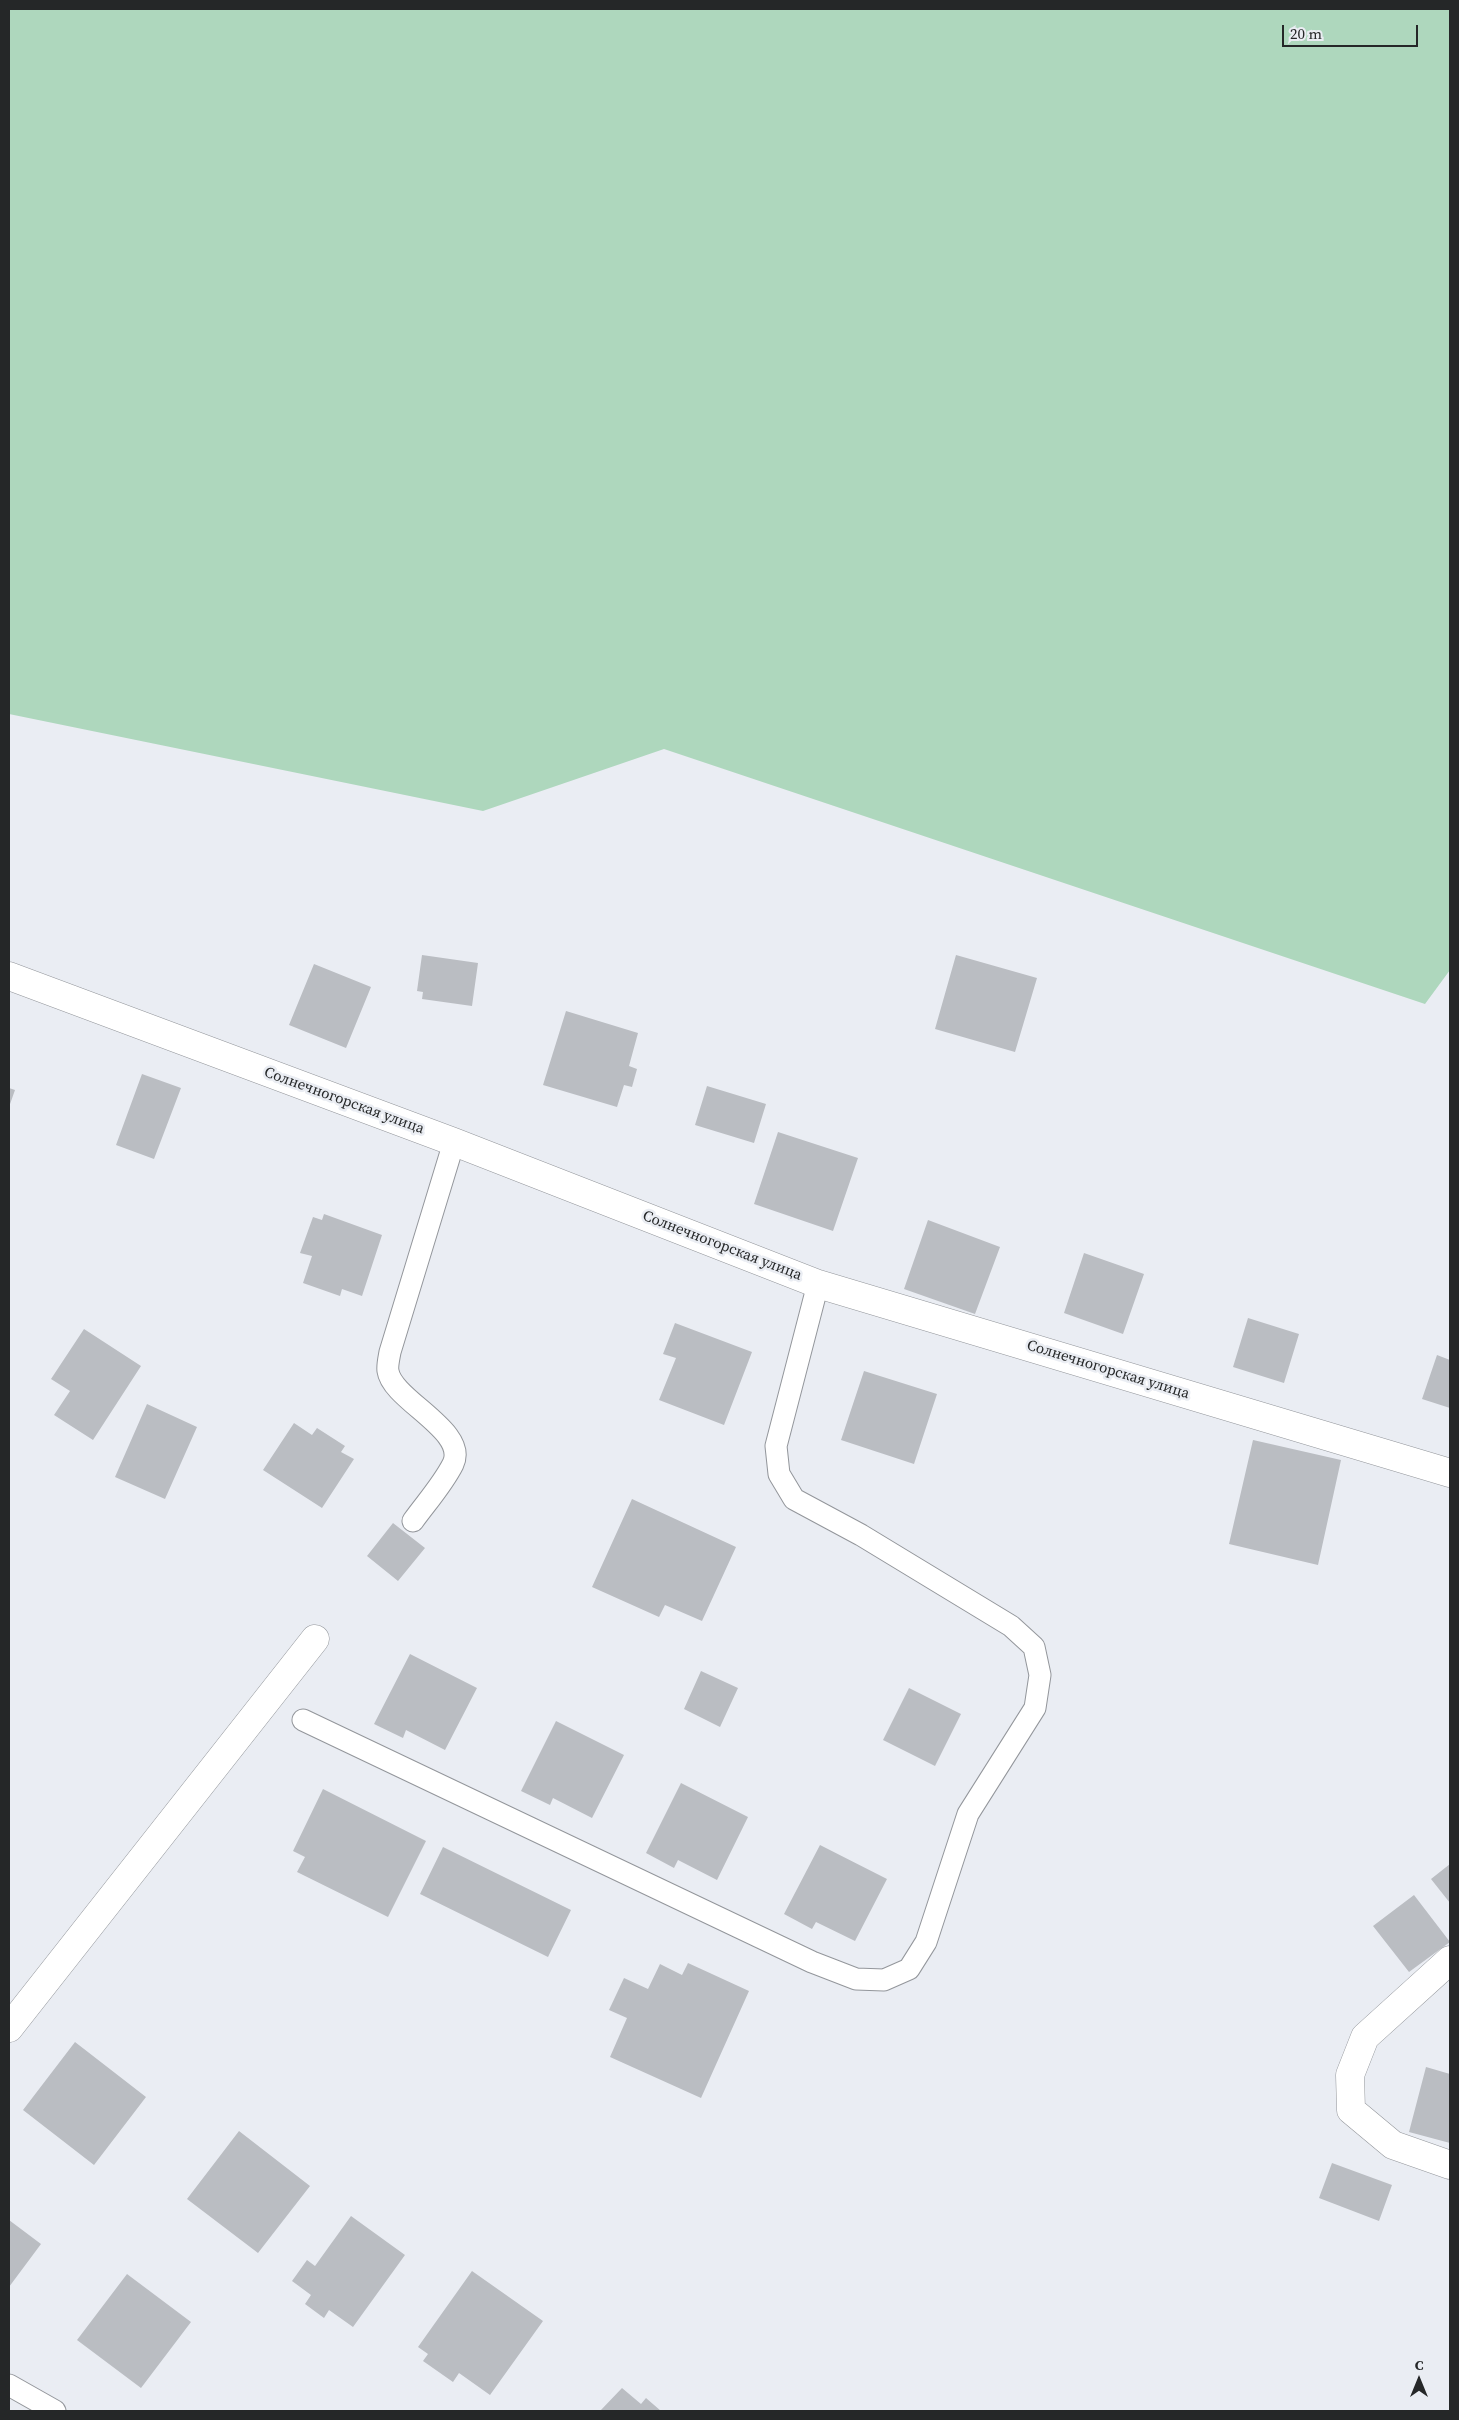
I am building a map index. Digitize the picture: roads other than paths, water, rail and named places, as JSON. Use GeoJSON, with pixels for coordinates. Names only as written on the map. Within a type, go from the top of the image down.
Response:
{"type":"FeatureCollection","features":[{"type":"Feature","properties":{"kind":"street","name":"Солнечногорская улица"},"geometry":{"type":"LineString","coordinates":[[9,976],[454,1142],[818,1284],[1450,1473]]}},
{"type":"Feature","properties":{"kind":"street"},"geometry":{"type":"LineString","coordinates":[[9,2028],[315,1638]]}},
{"type":"Feature","properties":{"kind":"street"},"geometry":{"type":"LineString","coordinates":[[1450,1960],[1366,2037],[1350,2075],[1351,2110],[1393,2145],[1450,2165]]}},
{"type":"Feature","properties":{"kind":"lane"},"geometry":{"type":"LineString","coordinates":[[413,1521],[454,1463],[454,1448],[444,1430],[402,1392],[388,1372],[390,1352],[454,1142]]}},
{"type":"Feature","properties":{"kind":"lane"},"geometry":{"type":"LineString","coordinates":[[302,1720],[812,1962],[856,1979],[884,1980],[909,1969],[926,1942],[968,1814],[1034,1708],[1040,1675],[1034,1647],[1011,1626],[860,1535],[794,1499],[779,1474],[776,1446],[818,1284]]}},
{"type":"Feature","properties":{"kind":"lane"},"geometry":{"type":"LineString","coordinates":[[9,2385],[55,2411]]}}]}
